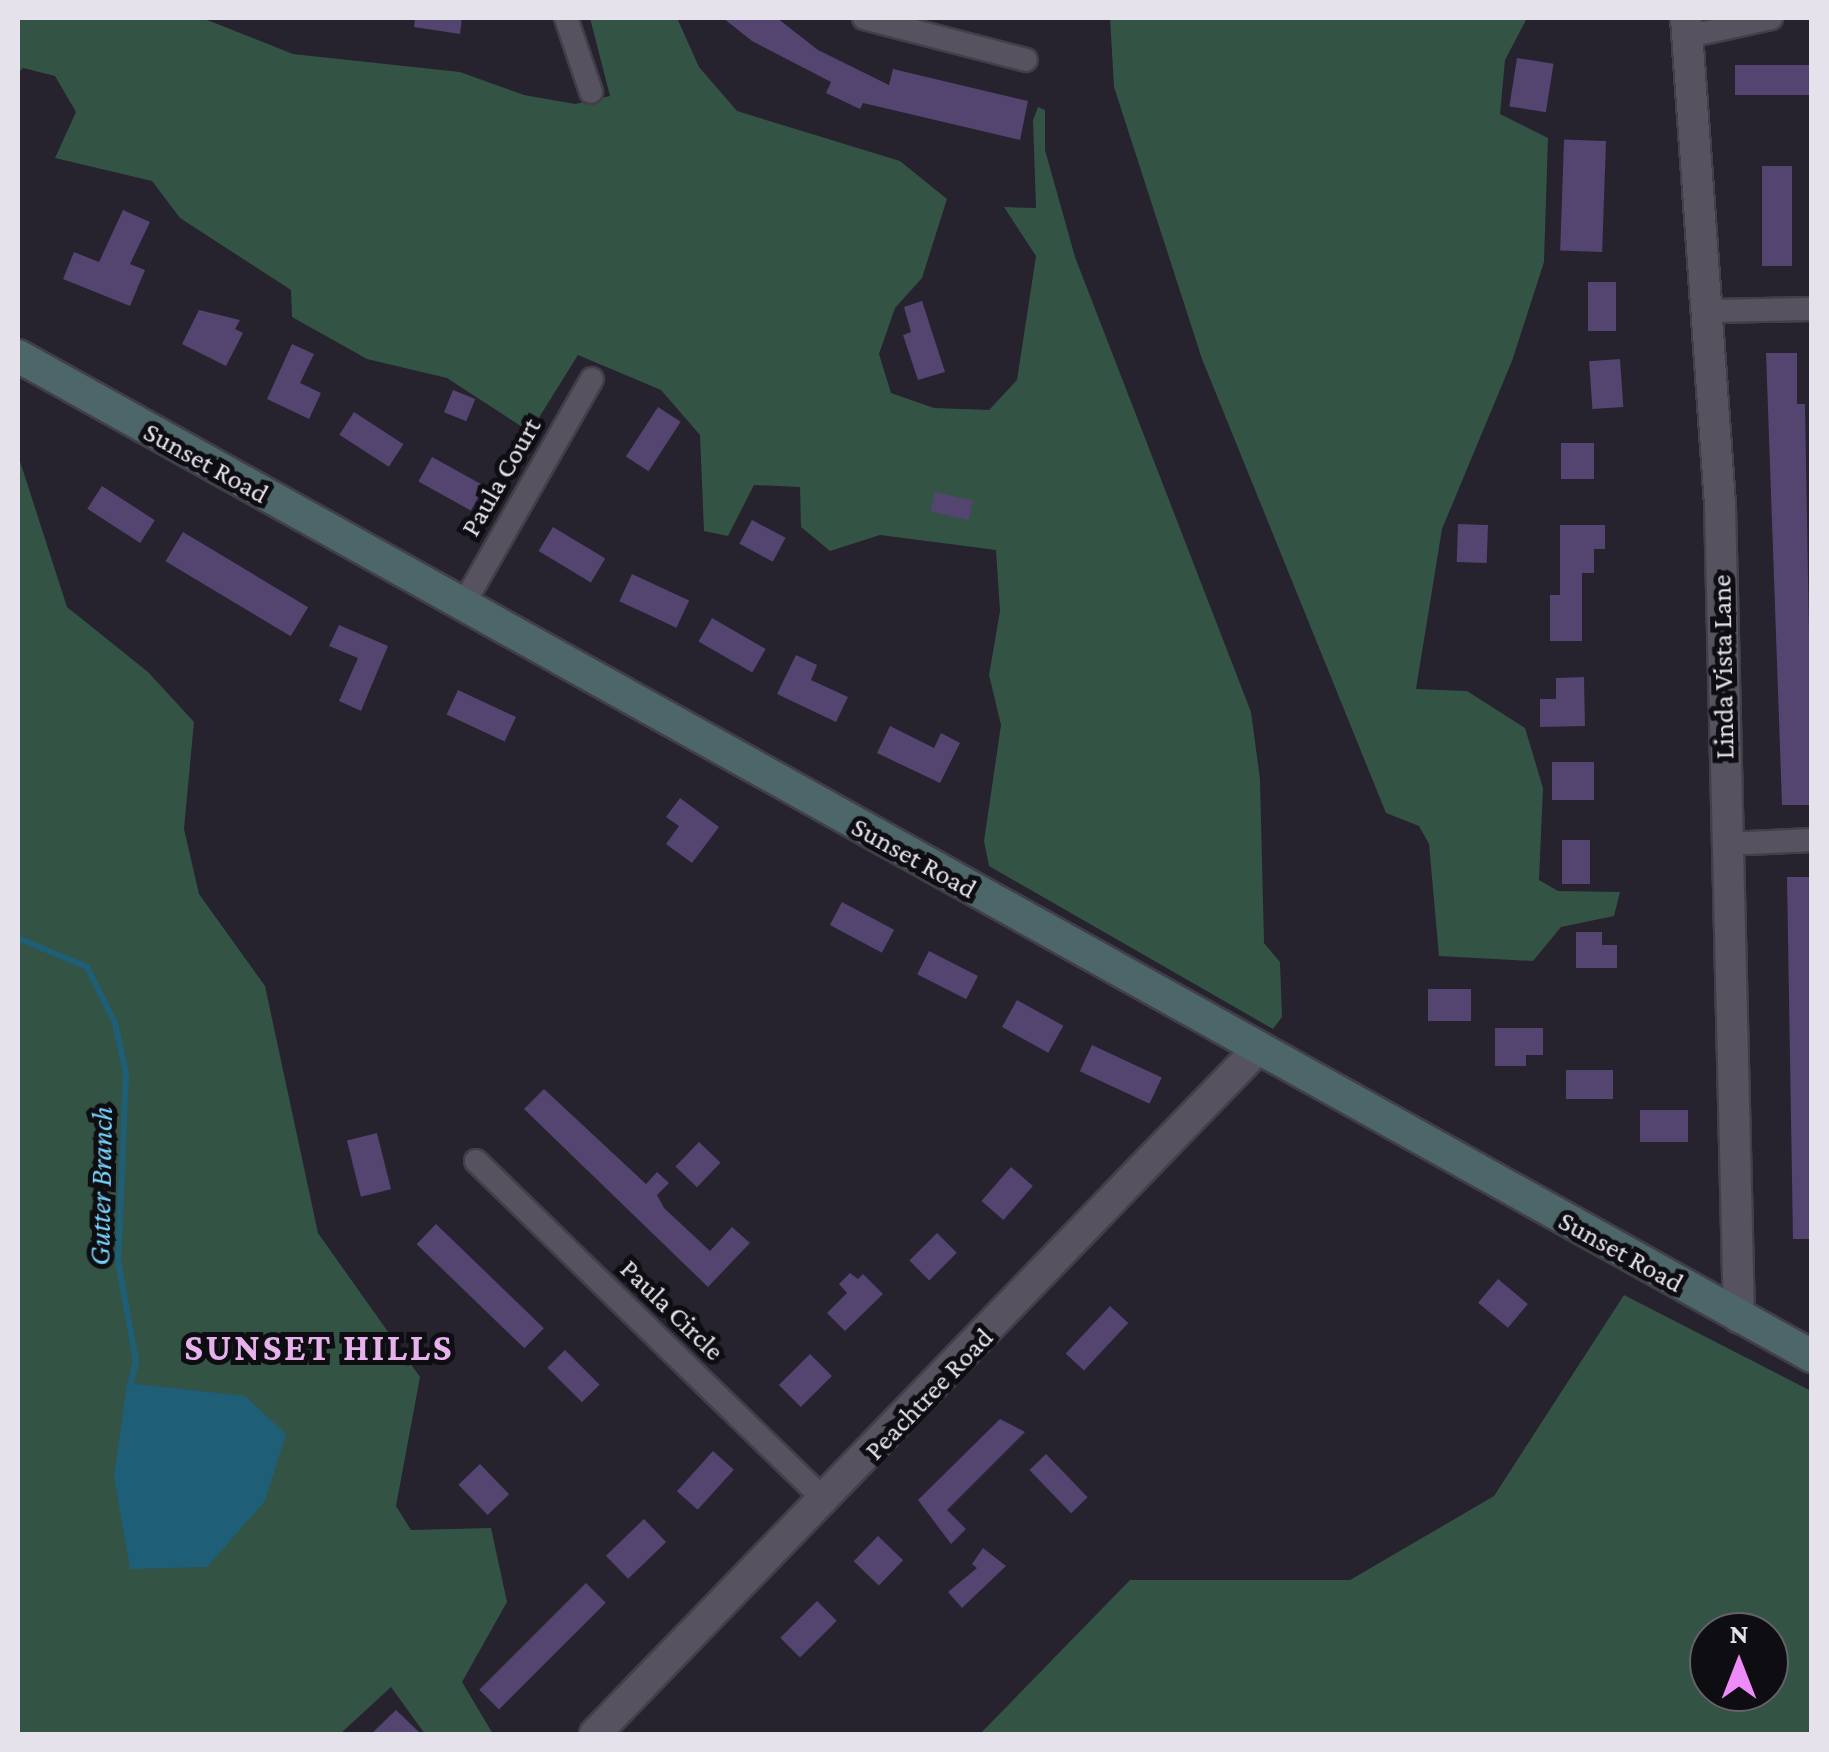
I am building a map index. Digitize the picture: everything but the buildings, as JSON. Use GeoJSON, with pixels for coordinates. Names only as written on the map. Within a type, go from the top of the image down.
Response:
{"type":"FeatureCollection","features":[{"type":"Feature","properties":{"kind":"main road","name":"Sunset Road"},"geometry":{"type":"LineString","coordinates":[[18,356],[1812,1356]]}},
{"type":"Feature","properties":{"kind":"street"},"geometry":{"type":"LineString","coordinates":[[566,18],[591,92]]}},
{"type":"Feature","properties":{"kind":"street"},"geometry":{"type":"LineString","coordinates":[[864,18],[1026,60]]}},
{"type":"Feature","properties":{"kind":"street"},"geometry":{"type":"LineString","coordinates":[[1688,27],[1771,18]]}},
{"type":"Feature","properties":{"kind":"street","name":"Linda Vista Lane"},"geometry":{"type":"LineString","coordinates":[[1688,27],[1711,311],[1738,1318]]}},
{"type":"Feature","properties":{"kind":"street"},"geometry":{"type":"LineString","coordinates":[[1711,311],[1812,309]]}},
{"type":"Feature","properties":{"kind":"street","name":"Paula Court"},"geometry":{"type":"LineString","coordinates":[[463,605],[592,379]]}},
{"type":"Feature","properties":{"kind":"street"},"geometry":{"type":"LineString","coordinates":[[1727,844],[1812,840]]}},
{"type":"Feature","properties":{"kind":"street","name":"Peachtree Road"},"geometry":{"type":"LineString","coordinates":[[595,1734],[826,1500],[1258,1049]]}},
{"type":"Feature","properties":{"kind":"street","name":"Paula Circle"},"geometry":{"type":"LineString","coordinates":[[476,1161],[826,1500]]}},
{"type":"Feature","properties":{"kind":"green space"},"geometry":{"type":"Polygon","coordinates":[[[18,18],[202,18],[293,54],[460,72],[524,95],[575,104],[610,96],[590,18],[677,18],[699,67],[737,111],[900,161],[947,199],[922,278],[895,308],[879,354],[891,393],[934,408],[989,410],[1017,380],[1036,256],[1004,207],[1036,208],[1033,120],[1038,107],[1045,110],[1045,150],[1075,257],[1251,712],[1260,779],[1264,943],[1280,962],[1282,1017],[1273,1029],[989,866],[984,841],[1001,725],[989,675],[1000,611],[996,550],[880,535],[830,551],[801,527],[800,487],[754,485],[728,536],[704,531],[700,435],[661,390],[578,355],[530,432],[447,378],[367,359],[292,317],[291,290],[180,218],[152,181],[55,158],[76,112],[55,76],[23,68],[18,73],[18,18]]]}},
{"type":"Feature","properties":{"kind":"green space"},"geometry":{"type":"Polygon","coordinates":[[[1110,18],[1527,18],[1505,60],[1500,114],[1548,138],[1544,262],[1512,361],[1442,529],[1416,689],[1467,691],[1525,728],[1543,788],[1539,880],[1558,891],[1620,892],[1614,916],[1561,927],[1533,961],[1439,956],[1429,844],[1419,826],[1386,813],[1202,359],[1114,87],[1110,18]]]}},
{"type":"Feature","properties":{"kind":"green space"},"geometry":{"type":"Polygon","coordinates":[[[18,455],[67,607],[148,672],[194,722],[184,829],[199,894],[265,986],[318,1233],[420,1377],[396,1506],[411,1530],[491,1528],[507,1602],[462,1682],[493,1734],[425,1734],[391,1687],[340,1734],[18,1734],[18,455]]]}},
{"type":"Feature","properties":{"kind":"green space"},"geometry":{"type":"Polygon","coordinates":[[[1624,1295],[1811,1391],[1811,1734],[980,1734],[1130,1580],[1350,1580],[1494,1496],[1624,1295]]]}},
{"type":"Feature","properties":{"kind":"water"},"geometry":{"type":"Polygon","coordinates":[[[127,1383],[245,1396],[286,1434],[265,1501],[207,1567],[130,1569],[114,1477],[127,1383]]]}},
{"type":"Feature","properties":{"kind":"waterway","name":"Gutter Branch"},"geometry":{"type":"LineString","coordinates":[[18,938],[87,967],[115,1023],[126,1073],[118,1261],[136,1361],[130,1388]]}},
{"type":"Feature","properties":{"kind":"district","name":"SUNSET HILLS"},"geometry":{"type":"Point","coordinates":[319,1348]}}]}
